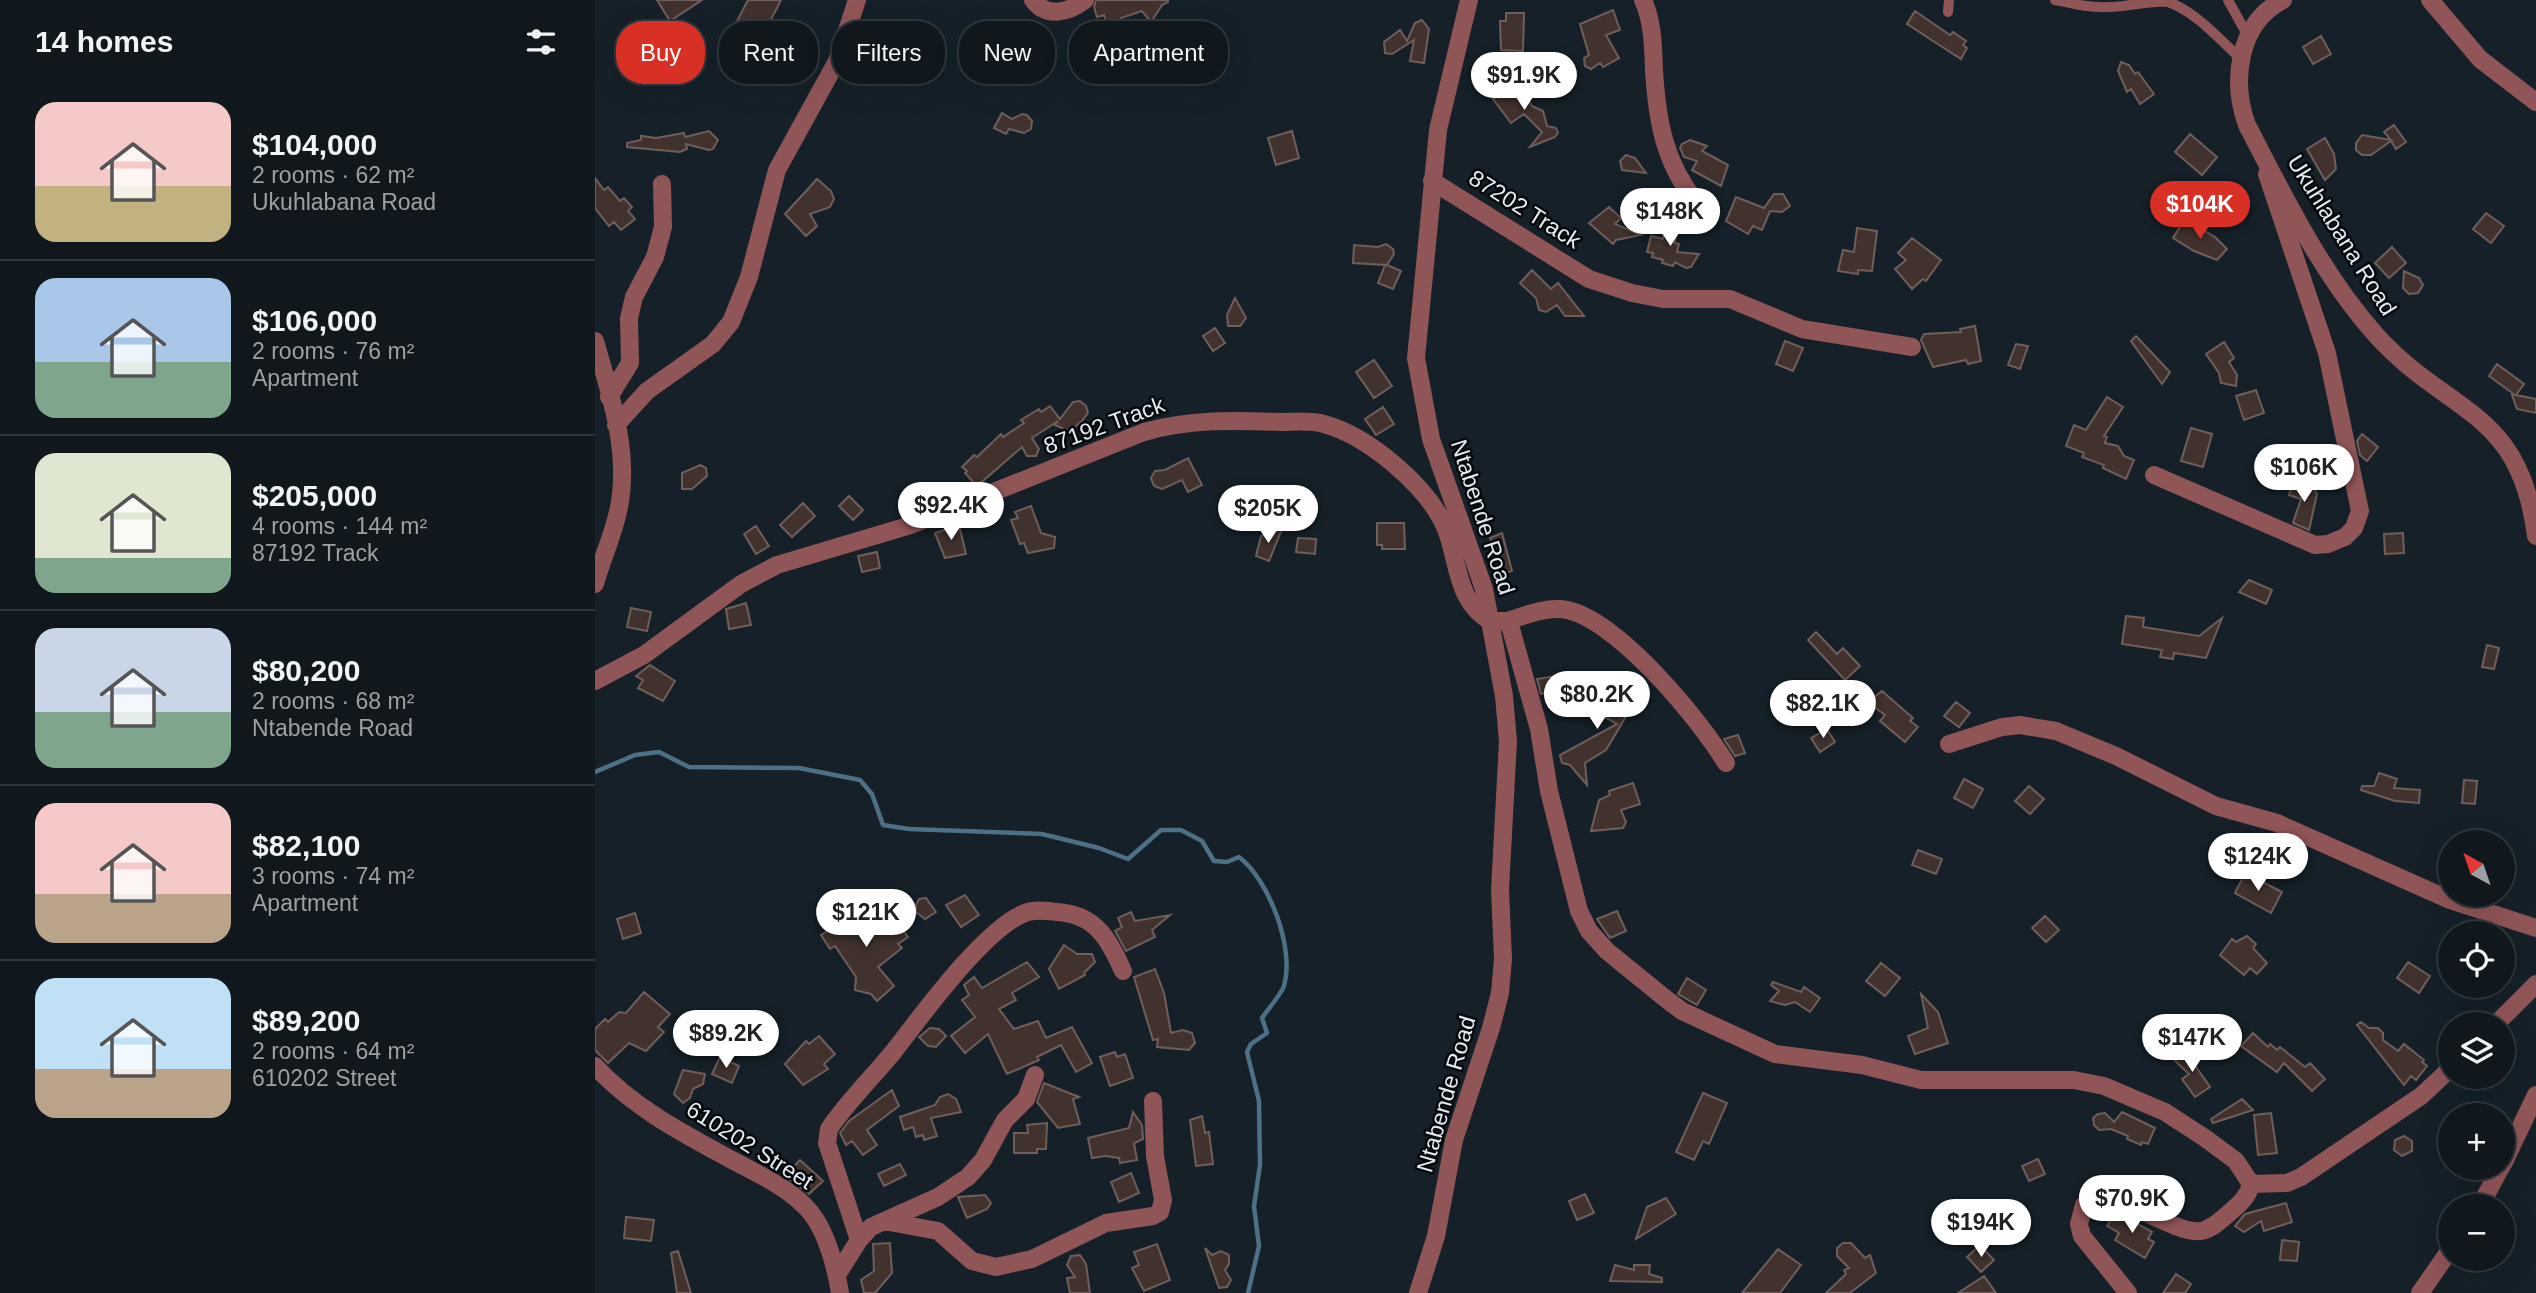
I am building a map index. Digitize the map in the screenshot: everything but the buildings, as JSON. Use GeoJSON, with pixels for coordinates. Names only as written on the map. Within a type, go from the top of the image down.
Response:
{"type":"FeatureCollection","features":[{"type":"Feature","properties":{"kind":"street"},"geometry":{"type":"LineString","coordinates":[[616,425],[647,391],[713,344],[731,322],[749,277],[777,170],[837,61],[857,0]]}},
{"type":"Feature","properties":{"kind":"street"},"geometry":{"type":"LineString","coordinates":[[1033,0],[1044,11],[1059,12],[1085,0]]}},
{"type":"Feature","properties":{"kind":"street","name":"Ntabende Road"},"geometry":{"type":"LineString","coordinates":[[1418,1293],[1436,1236],[1454,1140],[1482,1059],[1500,993],[1503,959],[1500,890],[1508,741],[1499,621],[1484,589],[1431,439],[1416,358],[1431,181],[1439,130],[1469,0]]}},
{"type":"Feature","properties":{"kind":"street"},"geometry":{"type":"LineString","coordinates":[[1643,0],[1654,45],[1660,131],[1676,173],[1696,202]]}},
{"type":"Feature","properties":{"kind":"street"},"geometry":{"type":"LineString","coordinates":[[2430,0],[2480,59],[2536,103]]}},
{"type":"Feature","properties":{"kind":"street","name":"Ukuhlabana Road"},"geometry":{"type":"LineString","coordinates":[[2280,1],[2260,17],[2248,36],[2241,59],[2241,110],[2262,154],[2317,251],[2377,336],[2488,425],[2514,456],[2527,490],[2536,536]]}},
{"type":"Feature","properties":{"kind":"street"},"geometry":{"type":"LineString","coordinates":[[2154,475],[2315,545],[2328,544],[2345,537],[2354,528],[2360,512],[2327,353],[2262,154]]}},
{"type":"Feature","properties":{"kind":"street","name":"87202 Track"},"geometry":{"type":"LineString","coordinates":[[1431,181],[1590,279],[1632,293],[1663,299],[1730,299],[1802,329],[1912,347]]}},
{"type":"Feature","properties":{"kind":"street"},"geometry":{"type":"LineString","coordinates":[[608,397],[629,363],[629,318],[634,297],[655,257],[663,227],[662,184]]}},
{"type":"Feature","properties":{"kind":"street"},"geometry":{"type":"LineString","coordinates":[[595,341],[624,463],[620,503],[595,584]]}},
{"type":"Feature","properties":{"kind":"street","name":"87192 Track"},"geometry":{"type":"LineString","coordinates":[[595,681],[644,655],[741,584],[776,565],[911,525],[1144,432],[1176,423],[1217,420],[1322,423],[1350,434],[1383,455],[1433,507],[1445,528],[1469,604],[1499,621]]}},
{"type":"Feature","properties":{"kind":"street"},"geometry":{"type":"LineString","coordinates":[[1726,764],[1695,717],[1644,663],[1594,620],[1559,609],[1499,621],[1539,729],[1549,791],[1579,911],[1589,931],[1607,951],[1682,1011],[1775,1054],[1862,1065],[1921,1080],[2074,1080],[2104,1086],[2165,1112],[2205,1138],[2236,1161],[2251,1184]]}},
{"type":"Feature","properties":{"kind":"street"},"geometry":{"type":"LineString","coordinates":[[1949,744],[2002,727],[2020,725],[2056,731],[2116,756],[2216,806],[2277,823],[2449,900],[2536,928]]}},
{"type":"Feature","properties":{"kind":"street"},"geometry":{"type":"LineString","coordinates":[[859,1240],[827,1143],[829,1129],[963,966],[1010,921],[1029,911],[1040,911],[1079,915],[1088,919],[1109,940],[1123,971]]}},
{"type":"Feature","properties":{"kind":"street"},"geometry":{"type":"LineString","coordinates":[[2507,1012],[2536,984]]}},
{"type":"Feature","properties":{"kind":"street","name":"610202 Street"},"geometry":{"type":"LineString","coordinates":[[595,1066],[656,1115],[770,1180],[803,1204],[821,1232],[837,1275],[840,1293]]}},
{"type":"Feature","properties":{"kind":"street"},"geometry":{"type":"LineString","coordinates":[[837,1275],[859,1240],[871,1227],[938,1197],[968,1177],[983,1160],[1005,1120],[1026,1099],[1035,1075]]}},
{"type":"Feature","properties":{"kind":"street"},"geometry":{"type":"LineString","coordinates":[[2251,1184],[2287,1183],[2301,1177],[2421,1096],[2438,1080]]}},
{"type":"Feature","properties":{"kind":"street"},"geometry":{"type":"LineString","coordinates":[[2515,1139],[2536,1095]]}},
{"type":"Feature","properties":{"kind":"street"},"geometry":{"type":"LineString","coordinates":[[884,1221],[938,1231],[972,1261],[996,1267],[1032,1259],[1106,1223],[1153,1216],[1160,1212],[1163,1200],[1155,1156],[1153,1101]]}},
{"type":"Feature","properties":{"kind":"street"},"geometry":{"type":"LineString","coordinates":[[2128,1293],[2082,1236],[2079,1224],[2084,1205],[2101,1195],[2116,1198],[2185,1230],[2200,1231],[2212,1227],[2244,1199],[2251,1184]]}},
{"type":"Feature","properties":{"kind":"street"},"geometry":{"type":"LineString","coordinates":[[2420,1293],[2438,1267]]}},
{"type":"Feature","properties":{"kind":"lane"},"geometry":{"type":"LineString","coordinates":[[1948,12],[1949,0]]}},
{"type":"Feature","properties":{"kind":"lane"},"geometry":{"type":"LineString","coordinates":[[2056,0],[2086,7],[2112,8],[2153,0],[2167,2],[2192,17],[2241,59]]}},
{"type":"Feature","properties":{"kind":"lane"},"geometry":{"type":"LineString","coordinates":[[2228,0],[2248,36]]}},
{"type":"Feature","properties":{"kind":"waterway"},"geometry":{"type":"LineString","coordinates":[[595,772],[635,755],[659,752],[689,767],[799,768],[860,780],[872,794],[883,825],[909,829],[1042,834],[1099,848],[1128,859],[1161,830],[1181,830],[1202,841],[1214,861],[1227,862],[1239,857],[1250,868],[1269,898],[1283,935],[1286,953],[1284,986],[1262,1018],[1267,1033],[1251,1044],[1247,1052],[1259,1101],[1260,1165],[1254,1206],[1259,1246],[1248,1293]]}}]}
